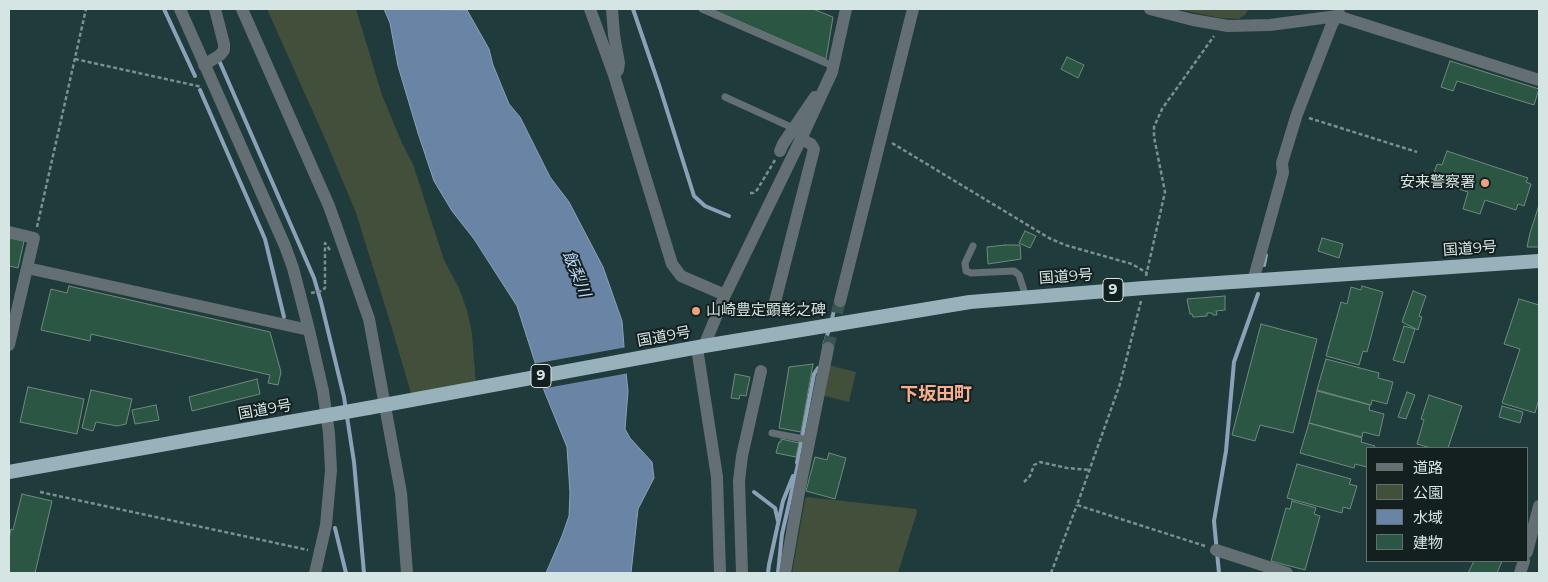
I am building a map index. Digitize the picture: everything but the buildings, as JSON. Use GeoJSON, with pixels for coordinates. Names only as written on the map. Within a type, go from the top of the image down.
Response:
{"type":"FeatureCollection","features":[{"type":"Feature","properties":{"kind":"highway","name":"国道9号"},"geometry":{"type":"LineString","coordinates":[[9,472],[935,307],[1026,297],[1144,288],[1539,261]]}},
{"type":"Feature","properties":{"kind":"street"},"geometry":{"type":"LineString","coordinates":[[180,9],[285,246],[293,268],[309,330],[323,391],[329,433],[331,470],[328,510],[315,573]]}},
{"type":"Feature","properties":{"kind":"street"},"geometry":{"type":"LineString","coordinates":[[204,65],[220,55],[224,47],[215,9]]}},
{"type":"Feature","properties":{"kind":"street"},"geometry":{"type":"LineString","coordinates":[[242,9],[329,206],[358,283],[369,319],[389,404],[401,493],[407,573]]}},
{"type":"Feature","properties":{"kind":"street"},"geometry":{"type":"LineString","coordinates":[[590,9],[614,75],[672,264],[681,276],[725,295]]}},
{"type":"Feature","properties":{"kind":"street"},"geometry":{"type":"LineString","coordinates":[[612,9],[619,63],[618,70],[614,75]]}},
{"type":"Feature","properties":{"kind":"street"},"geometry":{"type":"LineString","coordinates":[[720,573],[717,477],[697,348],[725,295],[827,83],[833,66],[846,9]]}},
{"type":"Feature","properties":{"kind":"street"},"geometry":{"type":"LineString","coordinates":[[840,301],[913,9]]}},
{"type":"Feature","properties":{"kind":"street"},"geometry":{"type":"LineString","coordinates":[[1150,9],[1219,25],[1270,25],[1339,12],[1539,80]]}},
{"type":"Feature","properties":{"kind":"street"},"geometry":{"type":"LineString","coordinates":[[1253,281],[1283,173],[1282,162],[1297,114],[1332,24],[1339,12]]}},
{"type":"Feature","properties":{"kind":"street"},"geometry":{"type":"LineString","coordinates":[[780,152],[782,144],[806,108],[827,83]]}},
{"type":"Feature","properties":{"kind":"street"},"geometry":{"type":"LineString","coordinates":[[775,302],[814,149],[811,144],[801,139]]}},
{"type":"Feature","properties":{"kind":"street"},"geometry":{"type":"LineString","coordinates":[[9,232],[34,238],[9,345]]}},
{"type":"Feature","properties":{"kind":"street"},"geometry":{"type":"LineString","coordinates":[[27,268],[309,330]]}},
{"type":"Feature","properties":{"kind":"street"},"geometry":{"type":"LineString","coordinates":[[784,573],[805,439],[828,348]]}},
{"type":"Feature","properties":{"kind":"street"},"geometry":{"type":"LineString","coordinates":[[742,573],[738,481],[762,371]]}},
{"type":"Feature","properties":{"kind":"street"},"geometry":{"type":"LineString","coordinates":[[1528,548],[1539,506]]}},
{"type":"Feature","properties":{"kind":"street"},"geometry":{"type":"LineString","coordinates":[[1218,550],[1287,573]]}},
{"type":"Feature","properties":{"kind":"lane"},"geometry":{"type":"LineString","coordinates":[[702,9],[833,66]]}},
{"type":"Feature","properties":{"kind":"lane"},"geometry":{"type":"LineString","coordinates":[[725,97],[793,128]]}},
{"type":"Feature","properties":{"kind":"lane"},"geometry":{"type":"LineString","coordinates":[[973,246],[965,263],[966,270],[971,273],[1011,270],[1016,272],[1019,275],[1026,297]]}},
{"type":"Feature","properties":{"kind":"lane"},"geometry":{"type":"LineString","coordinates":[[772,433],[805,439]]}},
{"type":"Feature","properties":{"kind":"path"},"geometry":{"type":"LineString","coordinates":[[34,238],[86,9]]}},
{"type":"Feature","properties":{"kind":"path"},"geometry":{"type":"LineString","coordinates":[[1051,573],[1090,470],[1120,384],[1131,345],[1165,192],[1154,137],[1154,127],[1162,109],[1217,31],[1219,25]]}},
{"type":"Feature","properties":{"kind":"path"},"geometry":{"type":"LineString","coordinates":[[74,59],[198,87],[214,85]]}},
{"type":"Feature","properties":{"kind":"path"},"geometry":{"type":"LineString","coordinates":[[1297,114],[1417,152]]}},
{"type":"Feature","properties":{"kind":"path"},"geometry":{"type":"LineString","coordinates":[[881,137],[1042,235],[1065,245],[1132,264],[1147,273]]}},
{"type":"Feature","properties":{"kind":"path"},"geometry":{"type":"LineString","coordinates":[[750,193],[757,190],[780,152]]}},
{"type":"Feature","properties":{"kind":"path"},"geometry":{"type":"LineString","coordinates":[[312,292],[322,291],[325,288],[324,243],[328,246],[332,255]]}},
{"type":"Feature","properties":{"kind":"path"},"geometry":{"type":"LineString","coordinates":[[1024,482],[1030,476],[1034,465],[1040,462],[1067,468],[1090,470]]}},
{"type":"Feature","properties":{"kind":"path"},"geometry":{"type":"LineString","coordinates":[[40,492],[320,553]]}},
{"type":"Feature","properties":{"kind":"path"},"geometry":{"type":"LineString","coordinates":[[1077,506],[1218,550]]}},
{"type":"Feature","properties":{"kind":"green space"},"geometry":{"type":"Polygon","coordinates":[[[267,9],[356,9],[382,95],[413,164],[444,260],[459,288],[467,310],[472,333],[476,385],[412,397],[356,213],[267,9]]]}},
{"type":"Feature","properties":{"kind":"green space"},"geometry":{"type":"Polygon","coordinates":[[[1177,9],[1248,9],[1246,14],[1239,19],[1220,18],[1177,9]]]}},
{"type":"Feature","properties":{"kind":"green space"},"geometry":{"type":"Polygon","coordinates":[[[828,365],[856,372],[849,402],[821,395],[828,365]]]}},
{"type":"Feature","properties":{"kind":"green space"},"geometry":{"type":"Polygon","coordinates":[[[807,497],[916,509],[917,512],[898,573],[792,573],[805,499],[807,497]]]}},
{"type":"Feature","properties":{"kind":"water","name":"飯梨川"},"geometry":{"type":"Polygon","coordinates":[[[384,9],[467,10],[489,49],[493,65],[509,104],[520,117],[550,177],[569,202],[603,267],[622,321],[625,359],[539,375],[517,306],[474,239],[452,211],[434,181],[398,66],[390,23],[384,9]]]}},
{"type":"Feature","properties":{"kind":"water"},"geometry":{"type":"Polygon","coordinates":[[[625,363],[628,391],[625,429],[630,438],[652,462],[654,478],[638,509],[631,573],[546,573],[569,516],[570,493],[567,447],[539,378],[625,363]]]}},
{"type":"Feature","properties":{"kind":"pier"},"geometry":{"type":"Polygon","coordinates":[[[627,347],[629,373],[541,389],[533,364],[627,347]]]}},
{"type":"Feature","properties":{"kind":"waterway"},"geometry":{"type":"LineString","coordinates":[[164,9],[195,76]]}},
{"type":"Feature","properties":{"kind":"waterway"},"geometry":{"type":"LineString","coordinates":[[633,9],[694,196],[705,206],[729,216]]}},
{"type":"Feature","properties":{"kind":"waterway"},"geometry":{"type":"LineString","coordinates":[[218,58],[314,278],[321,302],[344,397],[354,462],[364,573]]}},
{"type":"Feature","properties":{"kind":"waterway"},"geometry":{"type":"LineString","coordinates":[[200,90],[265,239],[284,317]]}},
{"type":"Feature","properties":{"kind":"waterway"},"geometry":{"type":"LineString","coordinates":[[1264,265],[1266,255]]}},
{"type":"Feature","properties":{"kind":"waterway"},"geometry":{"type":"LineString","coordinates":[[1219,573],[1214,521],[1226,451],[1234,362],[1258,294]]}},
{"type":"Feature","properties":{"kind":"waterway"},"geometry":{"type":"LineString","coordinates":[[831,322],[837,300]]}},
{"type":"Feature","properties":{"kind":"waterway"},"geometry":{"type":"LineString","coordinates":[[824,346],[829,329]]}},
{"type":"Feature","properties":{"kind":"waterway"},"geometry":{"type":"LineString","coordinates":[[797,463],[814,374],[818,368]]}},
{"type":"Feature","properties":{"kind":"waterway"},"geometry":{"type":"LineString","coordinates":[[778,573],[782,534],[799,460]]}},
{"type":"Feature","properties":{"kind":"waterway"},"geometry":{"type":"LineString","coordinates":[[768,573],[783,501],[793,476]]}},
{"type":"Feature","properties":{"kind":"waterway"},"geometry":{"type":"LineString","coordinates":[[754,492],[775,508],[778,521]]}},
{"type":"Feature","properties":{"kind":"waterway"},"geometry":{"type":"LineString","coordinates":[[335,528],[346,573]]}},
{"type":"Feature","properties":{"kind":"tunnel"},"geometry":{"type":"LineString","coordinates":[[828,348],[840,301]]}},
{"type":"Feature","properties":{"kind":"place","name":"安来警察署"},"geometry":{"type":"Point","coordinates":[1485,183]}},
{"type":"Feature","properties":{"kind":"place","name":"山崎豊定顕彰之碑"},"geometry":{"type":"Point","coordinates":[696,311]}},
{"type":"Feature","properties":{"kind":"district","name":"下坂田町"},"geometry":{"type":"Point","coordinates":[936,395]}}]}
